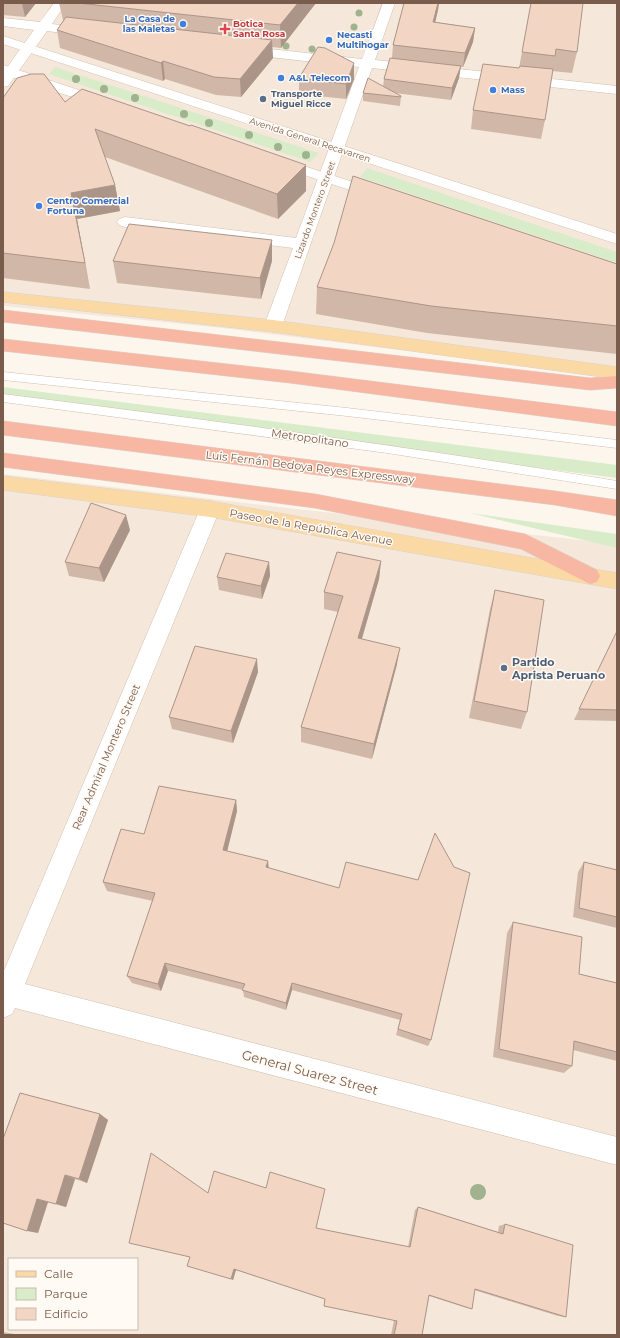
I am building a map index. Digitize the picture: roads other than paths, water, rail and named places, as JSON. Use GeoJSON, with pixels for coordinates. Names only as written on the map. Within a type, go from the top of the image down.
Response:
{"type":"FeatureCollection","features":[{"type":"Feature","properties":{"kind":"highway"},"geometry":{"type":"LineString","coordinates":[[3,316],[590,384],[617,382]]}},
{"type":"Feature","properties":{"kind":"highway"},"geometry":{"type":"LineString","coordinates":[[3,345],[298,378],[617,419]]}},
{"type":"Feature","properties":{"kind":"highway","name":"Luis Fernán Bedoya Reyes Expressway"},"geometry":{"type":"LineString","coordinates":[[3,428],[555,498],[617,508]]}},
{"type":"Feature","properties":{"kind":"highway"},"geometry":{"type":"LineString","coordinates":[[3,460],[322,502],[525,542],[590,576]]}},
{"type":"Feature","properties":{"kind":"main road"},"geometry":{"type":"LineString","coordinates":[[3,297],[273,326],[617,373]]}},
{"type":"Feature","properties":{"kind":"main road","name":"Paseo de la República Avenue"},"geometry":{"type":"LineString","coordinates":[[3,483],[210,509],[617,581]]}},
{"type":"Feature","properties":{"kind":"street"},"geometry":{"type":"LineString","coordinates":[[60,3],[28,48],[6,74],[116,107]]}},
{"type":"Feature","properties":{"kind":"street","name":"Lizardo Montero Street"},"geometry":{"type":"LineString","coordinates":[[273,326],[388,3]]}},
{"type":"Feature","properties":{"kind":"street"},"geometry":{"type":"LineString","coordinates":[[3,22],[97,33]]}},
{"type":"Feature","properties":{"kind":"street","name":"Avenida General Recavarren"},"geometry":{"type":"LineString","coordinates":[[3,40],[617,239]]}},
{"type":"Feature","properties":{"kind":"street"},"geometry":{"type":"LineString","coordinates":[[227,48],[617,90]]}},
{"type":"Feature","properties":{"kind":"street"},"geometry":{"type":"LineString","coordinates":[[266,157],[393,199]]}},
{"type":"Feature","properties":{"kind":"street"},"geometry":{"type":"LineString","coordinates":[[125,222],[302,244]]}},
{"type":"Feature","properties":{"kind":"street","name":"Rear Admiral Montero Street"},"geometry":{"type":"LineString","coordinates":[[4,997],[210,509]]}},
{"type":"Feature","properties":{"kind":"street","name":"General Suarez Street"},"geometry":{"type":"LineString","coordinates":[[4,997],[617,1151]]}},
{"type":"Feature","properties":{"kind":"lane"},"geometry":{"type":"LineString","coordinates":[[3,376],[347,412],[617,444]]}},
{"type":"Feature","properties":{"kind":"lane","name":"Metropolitano"},"geometry":{"type":"LineString","coordinates":[[3,398],[474,461],[617,485]]}},
{"type":"Feature","properties":{"kind":"place","name":"La Casa de las Maletas"},"geometry":{"type":"Point","coordinates":[183,24]}},
{"type":"Feature","properties":{"kind":"place","name":"Botica Santa Rosa"},"geometry":{"type":"Point","coordinates":[225,29]}},
{"type":"Feature","properties":{"kind":"place","name":"Necasti Multihogar"},"geometry":{"type":"Point","coordinates":[329,40]}},
{"type":"Feature","properties":{"kind":"place","name":"A&L Telecom"},"geometry":{"type":"Point","coordinates":[281,78]}},
{"type":"Feature","properties":{"kind":"place","name":"Mass"},"geometry":{"type":"Point","coordinates":[493,90]}},
{"type":"Feature","properties":{"kind":"place","name":"Transporte Miguel Ricce"},"geometry":{"type":"Point","coordinates":[263,99]}},
{"type":"Feature","properties":{"kind":"place","name":"Centro Comercial Fortuna"},"geometry":{"type":"Point","coordinates":[39,206]}},
{"type":"Feature","properties":{"kind":"place","name":"Partido Aprista Peruano"},"geometry":{"type":"Point","coordinates":[504,668]}}]}
